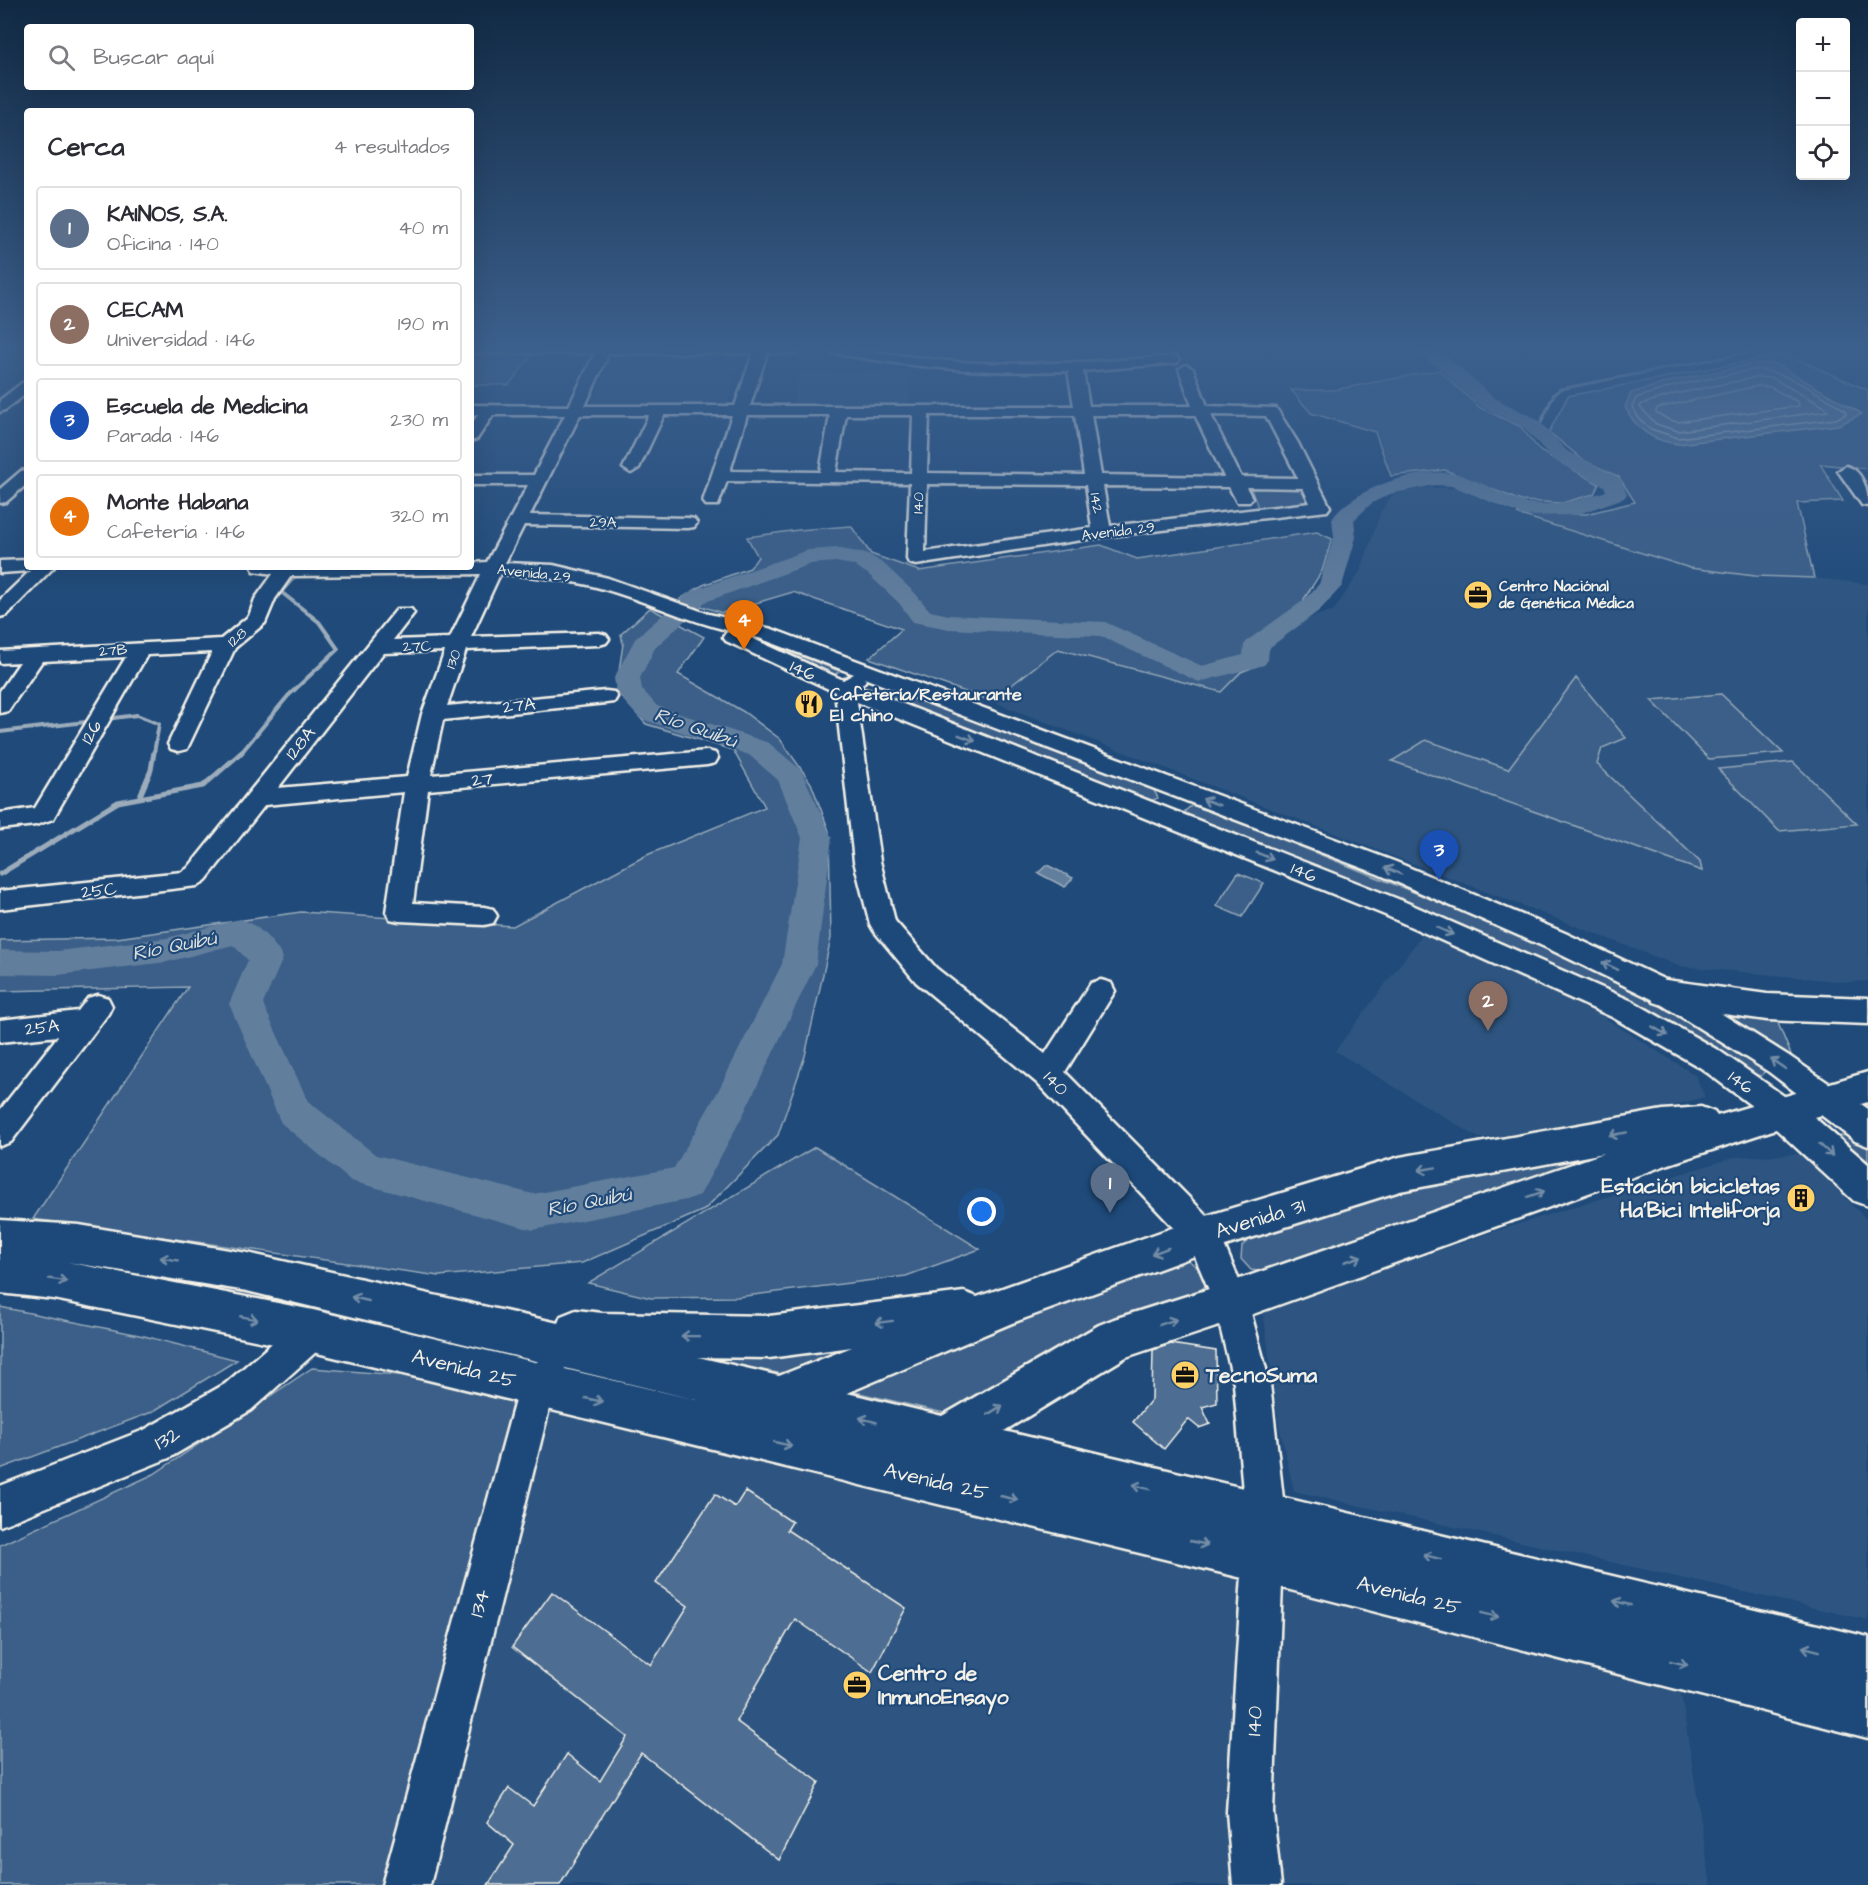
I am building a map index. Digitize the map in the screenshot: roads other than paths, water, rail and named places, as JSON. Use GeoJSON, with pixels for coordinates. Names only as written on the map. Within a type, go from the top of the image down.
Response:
{"type":"FeatureCollection","features":[{"type":"Feature","properties":{"kind":"main road"},"geometry":{"type":"LineString","coordinates":[[1666,993],[1755,1007],[1829,1012],[1868,1011]]}},
{"type":"Feature","properties":{"kind":"main road","name":"Avenida 31"},"geometry":{"type":"LineString","coordinates":[[871,1465],[945,1440],[1114,1340],[1231,1302],[1666,1148],[1868,1087]]}},
{"type":"Feature","properties":{"kind":"main road","name":"146"},"geometry":{"type":"LineString","coordinates":[[1827,1098],[1868,1130]]}},
{"type":"Feature","properties":{"kind":"main road","name":"Avenida 31"},"geometry":{"type":"LineString","coordinates":[[782,1398],[1004,1306],[1203,1235],[1400,1174],[1663,1126],[1771,1115]]}},
{"type":"Feature","properties":{"kind":"main road","name":"146"},"geometry":{"type":"LineString","coordinates":[[1771,1115],[1868,1189]]}},
{"type":"Feature","properties":{"kind":"main road","name":"Avenida 25"},"geometry":{"type":"LineString","coordinates":[[0,1239],[79,1244],[247,1272],[782,1398],[945,1440],[1264,1537],[1868,1711]]}},
{"type":"Feature","properties":{"kind":"main road","name":"Avenida 25"},"geometry":{"type":"LineString","coordinates":[[0,1274],[54,1279],[313,1331],[871,1465],[1264,1537],[1868,1663]]}},
{"type":"Feature","properties":{"kind":"main road"},"geometry":{"type":"LineString","coordinates":[[417,1312],[602,1334],[770,1337],[1004,1306]]}},
{"type":"Feature","properties":{"kind":"street","name":"130"},"geometry":{"type":"LineString","coordinates":[[484,915],[399,912],[417,785],[433,714],[457,645],[518,520],[562,437]]}},
{"type":"Feature","properties":{"kind":"street"},"geometry":{"type":"LineString","coordinates":[[631,468],[646,437]]}},
{"type":"Feature","properties":{"kind":"street"},"geometry":{"type":"LineString","coordinates":[[712,501],[733,437]]}},
{"type":"Feature","properties":{"kind":"street"},"geometry":{"type":"LineString","coordinates":[[827,478],[834,437]]}},
{"type":"Feature","properties":{"kind":"street","name":"140"},"geometry":{"type":"LineString","coordinates":[[916,559],[920,437]]}},
{"type":"Feature","properties":{"kind":"street","name":"142"},"geometry":{"type":"LineString","coordinates":[[1086,437],[1102,532]]}},
{"type":"Feature","properties":{"kind":"street"},"geometry":{"type":"LineString","coordinates":[[1214,437],[1250,515]]}},
{"type":"Feature","properties":{"kind":"street"},"geometry":{"type":"LineString","coordinates":[[720,477],[1310,483],[1286,437]]}},
{"type":"Feature","properties":{"kind":"street"},"geometry":{"type":"LineString","coordinates":[[1868,473],[1846,471],[1868,501]]}},
{"type":"Feature","properties":{"kind":"street"},"geometry":{"type":"LineString","coordinates":[[0,480],[24,478]]}},
{"type":"Feature","properties":{"kind":"street"},"geometry":{"type":"LineString","coordinates":[[0,498],[24,479]]}},
{"type":"Feature","properties":{"kind":"street"},"geometry":{"type":"LineString","coordinates":[[474,480],[540,480]]}},
{"type":"Feature","properties":{"kind":"street","name":"Avenida 29"},"geometry":{"type":"LineString","coordinates":[[916,559],[1102,532],[1322,507],[1310,483]]}},
{"type":"Feature","properties":{"kind":"street","name":"29A"},"geometry":{"type":"LineString","coordinates":[[518,520],[687,523]]}},
{"type":"Feature","properties":{"kind":"street"},"geometry":{"type":"LineString","coordinates":[[0,567],[24,566]]}},
{"type":"Feature","properties":{"kind":"street","name":"Avenida 29"},"geometry":{"type":"LineString","coordinates":[[474,568],[553,571],[608,584],[659,602]]}},
{"type":"Feature","properties":{"kind":"street"},"geometry":{"type":"LineString","coordinates":[[0,611],[42,570]]}},
{"type":"Feature","properties":{"kind":"street","name":"128"},"geometry":{"type":"LineString","coordinates":[[179,744],[226,645],[258,619],[265,599],[291,570]]}},
{"type":"Feature","properties":{"kind":"street","name":"146"},"geometry":{"type":"LineString","coordinates":[[659,602],[703,619],[744,644],[1179,790],[1388,868],[1555,940],[1666,993],[1827,1098]]}},
{"type":"Feature","properties":{"kind":"street","name":"128A"},"geometry":{"type":"LineString","coordinates":[[196,874],[404,613]]}},
{"type":"Feature","properties":{"kind":"street"},"geometry":{"type":"LineString","coordinates":[[457,645],[599,639]]}},
{"type":"Feature","properties":{"kind":"street","name":"27B"},"geometry":{"type":"LineString","coordinates":[[0,657],[226,645]]}},
{"type":"Feature","properties":{"kind":"street","name":"27C"},"geometry":{"type":"LineString","coordinates":[[377,647],[457,645]]}},
{"type":"Feature","properties":{"kind":"street","name":"126"},"geometry":{"type":"LineString","coordinates":[[0,821],[40,816],[44,813],[141,648]]}},
{"type":"Feature","properties":{"kind":"street"},"geometry":{"type":"LineString","coordinates":[[3,702],[36,655]]}},
{"type":"Feature","properties":{"kind":"street"},"geometry":{"type":"LineString","coordinates":[[0,668],[6,674],[3,702]]}},
{"type":"Feature","properties":{"kind":"street","name":"140"},"geometry":{"type":"LineString","coordinates":[[855,680],[867,861],[883,924],[926,975],[1048,1074],[1203,1235],[1231,1302],[1252,1384],[1264,1537],[1250,1812],[1257,1885]]}},
{"type":"Feature","properties":{"kind":"street","name":"146"},"geometry":{"type":"LineString","coordinates":[[855,680],[1162,814],[1394,908],[1622,1009],[1711,1060],[1771,1115]]}},
{"type":"Feature","properties":{"kind":"street","name":"27A"},"geometry":{"type":"LineString","coordinates":[[433,714],[606,697]]}},
{"type":"Feature","properties":{"kind":"street","name":"27"},"geometry":{"type":"LineString","coordinates":[[256,798],[707,758]]}},
{"type":"Feature","properties":{"kind":"street"},"geometry":{"type":"LineString","coordinates":[[1162,814],[1179,790]]}},
{"type":"Feature","properties":{"kind":"street","name":"25C"},"geometry":{"type":"LineString","coordinates":[[3,905],[188,880],[196,874]]}},
{"type":"Feature","properties":{"kind":"street"},"geometry":{"type":"LineString","coordinates":[[1048,1074],[1101,992]]}},
{"type":"Feature","properties":{"kind":"street","name":"25A"},"geometry":{"type":"LineString","coordinates":[[0,1031],[91,1014],[0,1133]]}},
{"type":"Feature","properties":{"kind":"street","name":"132"},"geometry":{"type":"LineString","coordinates":[[0,1506],[156,1445],[238,1397],[313,1331]]}},
{"type":"Feature","properties":{"kind":"street"},"geometry":{"type":"LineString","coordinates":[[537,1386],[561,1363],[591,1352]]}},
{"type":"Feature","properties":{"kind":"street","name":"134"},"geometry":{"type":"LineString","coordinates":[[406,1885],[537,1386]]}},
{"type":"Feature","properties":{"kind":"water"},"geometry":{"type":"Polygon","coordinates":[[[1653,437],[1737,437],[1678,444],[1653,437]]]}},
{"type":"Feature","properties":{"kind":"water"},"geometry":{"type":"Polygon","coordinates":[[[1047,865],[1073,878],[1065,887],[1038,873],[1047,865]]]}},
{"type":"Feature","properties":{"kind":"waterway","name":"Río Quibú"},"geometry":{"type":"LineString","coordinates":[[0,962],[58,963],[167,950],[240,931],[266,958],[246,1004],[294,1112],[365,1169],[533,1212],[686,1183],[730,1104],[799,964],[817,838],[791,776],[759,749],[648,712],[629,691],[627,678],[644,644],[697,597],[808,557],[836,555],[860,559],[876,569],[907,598],[922,617],[949,622],[1105,629],[1199,674],[1255,660],[1257,645],[1312,605],[1330,586],[1345,537],[1343,519],[1365,499],[1384,489],[1435,479],[1455,480],[1524,510],[1576,509],[1617,494],[1614,483],[1560,455],[1543,437]]}},
{"type":"Feature","properties":{"kind":"waterway"},"geometry":{"type":"LineString","coordinates":[[241,753],[288,696],[338,649],[319,622],[281,592],[300,570]]}},
{"type":"Feature","properties":{"kind":"waterway"},"geometry":{"type":"LineString","coordinates":[[106,719],[137,715],[159,724],[154,753]]}},
{"type":"Feature","properties":{"kind":"waterway"},"geometry":{"type":"LineString","coordinates":[[0,732],[94,721]]}},
{"type":"Feature","properties":{"kind":"waterway"},"geometry":{"type":"LineString","coordinates":[[139,798],[151,770],[154,752]]}},
{"type":"Feature","properties":{"kind":"waterway"},"geometry":{"type":"LineString","coordinates":[[0,874],[118,802],[203,786],[241,753]]}},
{"type":"Feature","properties":{"kind":"place","name":"Centro Naciónal de Genética Médica"},"geometry":{"type":"Point","coordinates":[1478,595]}},
{"type":"Feature","properties":{"kind":"place","name":"Monte Habana"},"geometry":{"type":"Point","coordinates":[744,650]}},
{"type":"Feature","properties":{"kind":"place","name":"Cafetería/Restaurante El chino"},"geometry":{"type":"Point","coordinates":[809,704]}},
{"type":"Feature","properties":{"kind":"place","name":"Escuela de Medicina"},"geometry":{"type":"Point","coordinates":[1439,880]}},
{"type":"Feature","properties":{"kind":"place","name":"CECAM"},"geometry":{"type":"Point","coordinates":[1488,1031]}},
{"type":"Feature","properties":{"kind":"place","name":"Estación bicicletas Ha'Bici Inteliforja"},"geometry":{"type":"Point","coordinates":[1801,1198]}},
{"type":"Feature","properties":{"kind":"place","name":"KAINOS, S.A."},"geometry":{"type":"Point","coordinates":[1110,1213]}},
{"type":"Feature","properties":{"kind":"place","name":"TecnoSuma"},"geometry":{"type":"Point","coordinates":[1185,1375]}},
{"type":"Feature","properties":{"kind":"place","name":"Centro de InmunoEnsayo"},"geometry":{"type":"Point","coordinates":[857,1685]}}]}
